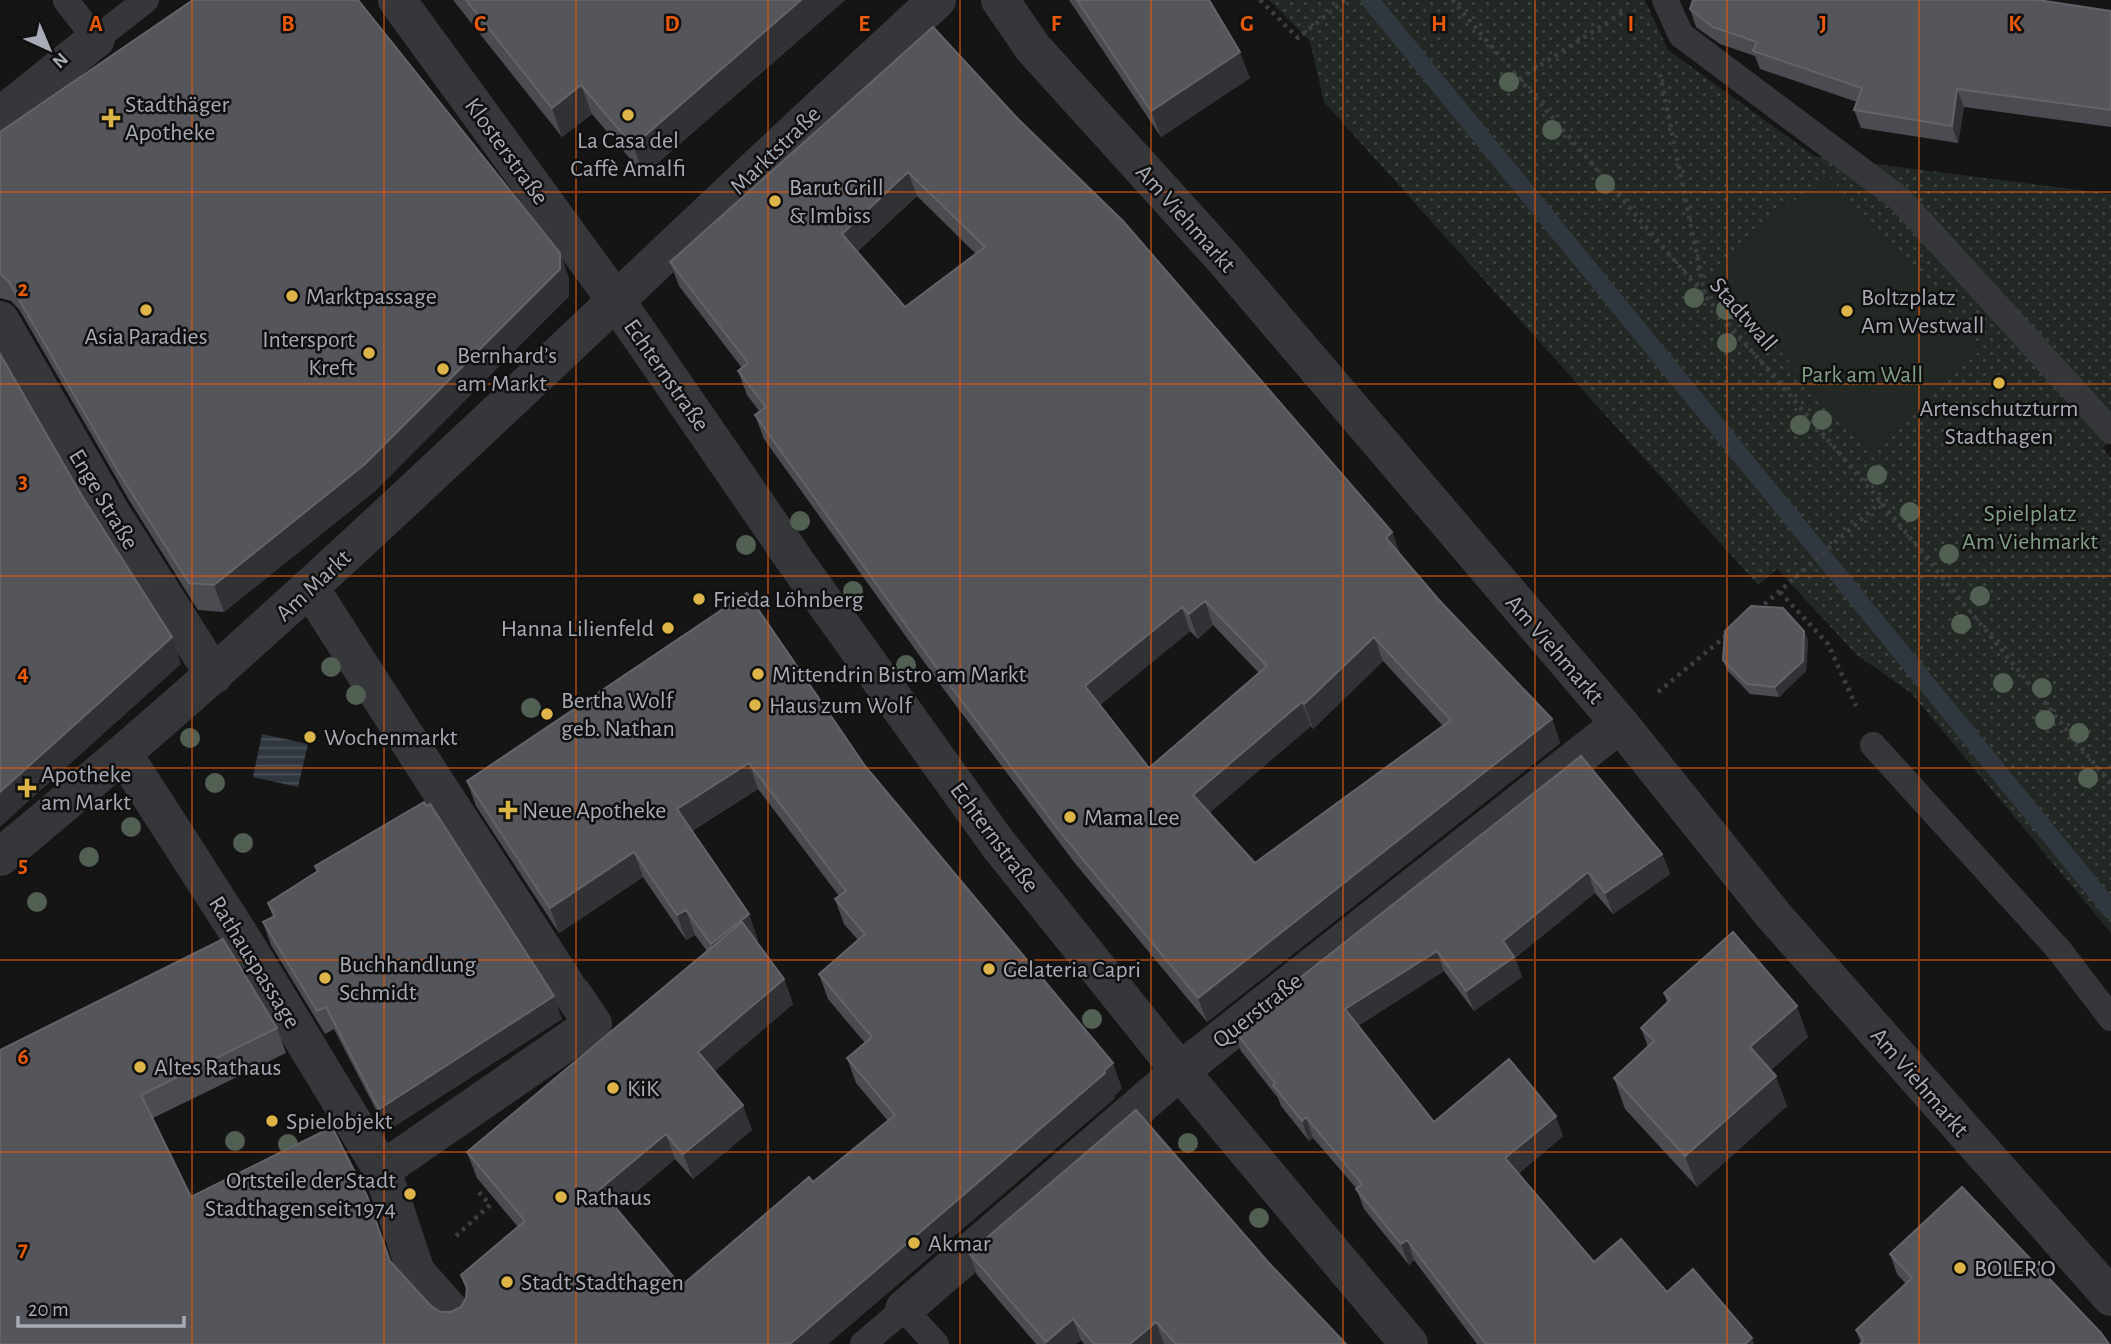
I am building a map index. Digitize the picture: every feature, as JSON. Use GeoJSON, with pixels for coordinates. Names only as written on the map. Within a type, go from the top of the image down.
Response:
{"type":"FeatureCollection","features":[{"type":"Feature","properties":{"kind":"street","name":"Klosterstraße"},"geometry":{"type":"LineString","coordinates":[[397,0],[617,302]]}},
{"type":"Feature","properties":{"kind":"street","name":"Marktstraße"},"geometry":{"type":"LineString","coordinates":[[617,302],[809,117],[937,0]]}},
{"type":"Feature","properties":{"kind":"street","name":"Am Viehmarkt"},"geometry":{"type":"LineString","coordinates":[[1000,0],[1032,48],[1224,259],[1620,724],[1766,907],[2111,1297]]}},
{"type":"Feature","properties":{"kind":"street"},"geometry":{"type":"LineString","coordinates":[[0,116],[96,40]]}},
{"type":"Feature","properties":{"kind":"street","name":"Am Markt"},"geometry":{"type":"LineString","coordinates":[[0,857],[124,755],[214,675],[617,302]]}},
{"type":"Feature","properties":{"kind":"street","name":"Echternstraße"},"geometry":{"type":"LineString","coordinates":[[617,302],[798,565],[998,844],[1180,1071],[1409,1344]]}},
{"type":"Feature","properties":{"kind":"street","name":"Enge Straße"},"geometry":{"type":"LineString","coordinates":[[0,320],[110,511],[214,675]]}},
{"type":"Feature","properties":{"kind":"street"},"geometry":{"type":"LineString","coordinates":[[310,588],[593,1024],[383,1170]]}},
{"type":"Feature","properties":{"kind":"street","name":"Querstraße"},"geometry":{"type":"LineString","coordinates":[[904,1309],[1180,1071],[1620,724]]}},
{"type":"Feature","properties":{"kind":"street","name":"Rathauspassage"},"geometry":{"type":"LineString","coordinates":[[124,755],[241,937],[383,1170],[416,1272],[455,1316]]}},
{"type":"Feature","properties":{"kind":"lane"},"geometry":{"type":"LineString","coordinates":[[1665,0],[1681,35],[1900,199],[2111,431]]}},
{"type":"Feature","properties":{"kind":"lane"},"geometry":{"type":"LineString","coordinates":[[66,1],[96,40],[142,1]]}},
{"type":"Feature","properties":{"kind":"lane"},"geometry":{"type":"LineString","coordinates":[[1873,745],[2059,950],[2111,1018]]}},
{"type":"Feature","properties":{"kind":"lane"},"geometry":{"type":"LineString","coordinates":[[863,1344],[904,1309],[936,1344]]}},
{"type":"Feature","properties":{"kind":"path"},"geometry":{"type":"LineString","coordinates":[[1260,0],[1298,38],[1345,0]]}},
{"type":"Feature","properties":{"kind":"path","name":"Stadtwall"},"geometry":{"type":"LineString","coordinates":[[1452,0],[1881,502],[2111,784]]}},
{"type":"Feature","properties":{"kind":"path"},"geometry":{"type":"LineString","coordinates":[[1519,79],[1630,7]]}},
{"type":"Feature","properties":{"kind":"path"},"geometry":{"type":"LineString","coordinates":[[1658,67],[1705,296]]}},
{"type":"Feature","properties":{"kind":"path"},"geometry":{"type":"LineString","coordinates":[[1748,618],[1881,502]]}},
{"type":"Feature","properties":{"kind":"path"},"geometry":{"type":"LineString","coordinates":[[1780,592],[1828,644],[1873,745]]}},
{"type":"Feature","properties":{"kind":"path"},"geometry":{"type":"LineString","coordinates":[[1620,724],[1737,627]]}},
{"type":"Feature","properties":{"kind":"path"},"geometry":{"type":"LineString","coordinates":[[477,1190],[490,1205]]}},
{"type":"Feature","properties":{"kind":"green space","name":"Park am Wall"},"geometry":{"type":"Polygon","coordinates":[[[1269,0],[1645,0],[1668,50],[1814,156],[2111,194],[2111,439],[2103,448],[2111,458],[2111,933],[1911,693],[1857,655],[1777,569],[1758,585],[1324,102],[1310,41],[1269,0]]]}},
{"type":"Feature","properties":{"kind":"green space","name":"Boltzplatz Am Westwall"},"geometry":{"type":"Polygon","coordinates":[[[1826,173],[1982,349],[1868,450],[1712,273],[1826,173]]]}},
{"type":"Feature","properties":{"kind":"shaded area"},"geometry":{"type":"Polygon","coordinates":[[[262,734],[308,744],[298,787],[253,777],[262,734]]]}},
{"type":"Feature","properties":{"kind":"building"},"geometry":{"type":"Polygon","coordinates":[[[193,0],[358,0],[560,253],[560,269],[365,464],[214,585],[189,583],[119,473],[9,282],[0,274],[0,132],[193,0]]]}},
{"type":"Feature","properties":{"kind":"building"},"geometry":{"type":"Polygon","coordinates":[[[466,0],[801,0],[633,146],[581,85],[552,108],[466,0]]]}},
{"type":"Feature","properties":{"kind":"building"},"geometry":{"type":"Polygon","coordinates":[[[1077,0],[1209,0],[1240,52],[1151,111],[1077,0]]]}},
{"type":"Feature","properties":{"kind":"building"},"geometry":{"type":"Polygon","coordinates":[[[1693,0],[2038,0],[2111,11],[2111,110],[1957,89],[1952,126],[1854,110],[1862,88],[1753,51],[1757,42],[1713,27],[1690,9],[1693,0]]]}},
{"type":"Feature","properties":{"kind":"building"},"geometry":{"type":"Polygon","coordinates":[[[933,27],[1018,119],[1123,221],[1392,532],[1386,538],[1438,599],[1552,719],[1198,998],[1065,838],[936,667],[755,415],[766,407],[738,371],[748,363],[670,262],[933,27]],[[908,172],[842,234],[905,307],[985,247],[908,172]],[[1205,601],[1189,614],[1182,607],[1085,686],[1149,768],[1267,666],[1205,601]],[[1374,637],[1304,704],[1302,702],[1193,795],[1255,863],[1451,720],[1374,637]]]}},
{"type":"Feature","properties":{"kind":"building"},"geometry":{"type":"Polygon","coordinates":[[[0,354],[82,496],[172,637],[0,792],[0,354]]]}},
{"type":"Feature","properties":{"kind":"building"},"geometry":{"type":"Polygon","coordinates":[[[747,593],[865,766],[1113,1063],[1105,1073],[790,1344],[0,1344],[0,1050],[223,939],[277,1028],[141,1095],[191,1197],[332,1127],[367,1196],[390,1261],[430,1305],[440,1312],[451,1312],[461,1307],[466,1298],[467,1287],[461,1275],[525,1221],[467,1152],[742,922],[784,979],[698,1052],[743,1105],[683,1154],[666,1134],[600,1189],[681,1286],[809,1177],[813,1182],[895,1115],[847,1058],[872,1037],[819,974],[865,934],[835,899],[846,891],[749,763],[677,809],[749,914],[711,944],[686,910],[677,915],[634,852],[550,908],[467,781],[747,593]]]}},
{"type":"Feature","properties":{"kind":"building"},"geometry":{"type":"Polygon","coordinates":[[[1751,606],[1783,608],[1804,631],[1803,661],[1775,687],[1747,684],[1723,660],[1725,631],[1751,606]]]}},
{"type":"Feature","properties":{"kind":"building"},"geometry":{"type":"Polygon","coordinates":[[[1581,756],[1662,854],[1605,893],[1588,872],[1503,941],[1514,957],[1466,991],[1437,951],[1345,1009],[1434,1122],[1509,1059],[1556,1116],[1505,1158],[1594,1262],[1621,1239],[1667,1292],[1693,1269],[1752,1338],[1745,1344],[1486,1344],[1407,1240],[1401,1244],[1356,1189],[1362,1184],[1306,1117],[1302,1121],[1234,1030],[1581,756]]]}},
{"type":"Feature","properties":{"kind":"building"},"geometry":{"type":"Polygon","coordinates":[[[424,802],[427,806],[430,804],[554,996],[379,1109],[326,1007],[317,1011],[263,922],[275,916],[268,903],[318,871],[315,866],[424,802]]]}},
{"type":"Feature","properties":{"kind":"building"},"geometry":{"type":"Polygon","coordinates":[[[1733,932],[1797,1006],[1750,1047],[1776,1076],[1685,1156],[1614,1078],[1654,1041],[1641,1028],[1670,1000],[1664,993],[1733,932]]]}},
{"type":"Feature","properties":{"kind":"building"},"geometry":{"type":"Polygon","coordinates":[[[1136,1110],[1268,1262],[1346,1344],[1176,1344],[1156,1322],[1130,1344],[1094,1344],[1073,1319],[1046,1342],[969,1253],[1136,1110]]]}},
{"type":"Feature","properties":{"kind":"building"},"geometry":{"type":"Polygon","coordinates":[[[1962,1187],[2109,1344],[1860,1344],[1864,1340],[1856,1330],[1912,1278],[1890,1254],[1962,1187]]]}},
{"type":"Feature","properties":{"kind":"waterway"},"geometry":{"type":"LineString","coordinates":[[1370,0],[2111,910]]}},
{"type":"Feature","properties":{"kind":"place","name":"La Casa del Caffè Amalfi"},"geometry":{"type":"Point","coordinates":[628,115]}},
{"type":"Feature","properties":{"kind":"place","name":"Stadthäger Apotheke"},"geometry":{"type":"Point","coordinates":[111,118]}},
{"type":"Feature","properties":{"kind":"place","name":"Barut Grill & Imbiss"},"geometry":{"type":"Point","coordinates":[775,201]}},
{"type":"Feature","properties":{"kind":"place","name":"Marktpassage"},"geometry":{"type":"Point","coordinates":[292,296]}},
{"type":"Feature","properties":{"kind":"place","name":"Asia Paradies"},"geometry":{"type":"Point","coordinates":[146,310]}},
{"type":"Feature","properties":{"kind":"place","name":"Boltzplatz Am Westwall"},"geometry":{"type":"Point","coordinates":[1847,311]}},
{"type":"Feature","properties":{"kind":"place","name":"Intersport Kreft"},"geometry":{"type":"Point","coordinates":[369,353]}},
{"type":"Feature","properties":{"kind":"place","name":"Bernhard’s am Markt"},"geometry":{"type":"Point","coordinates":[443,369]}},
{"type":"Feature","properties":{"kind":"place","name":"Artenschutzturm Stadthagen"},"geometry":{"type":"Point","coordinates":[1999,383]}},
{"type":"Feature","properties":{"kind":"place","name":"Frieda Löhnberg"},"geometry":{"type":"Point","coordinates":[699,599]}},
{"type":"Feature","properties":{"kind":"place","name":"Hanna Lilienfeld"},"geometry":{"type":"Point","coordinates":[668,628]}},
{"type":"Feature","properties":{"kind":"place","name":"Mittendrin Bistro am Markt"},"geometry":{"type":"Point","coordinates":[758,674]}},
{"type":"Feature","properties":{"kind":"place","name":"Haus zum Wolf"},"geometry":{"type":"Point","coordinates":[755,705]}},
{"type":"Feature","properties":{"kind":"place","name":"Bertha Wolf geb. Nathan"},"geometry":{"type":"Point","coordinates":[547,714]}},
{"type":"Feature","properties":{"kind":"place","name":"Wochenmarkt"},"geometry":{"type":"Point","coordinates":[310,737]}},
{"type":"Feature","properties":{"kind":"place","name":"Apotheke am Markt"},"geometry":{"type":"Point","coordinates":[27,788]}},
{"type":"Feature","properties":{"kind":"place","name":"Neue Apotheke"},"geometry":{"type":"Point","coordinates":[508,810]}},
{"type":"Feature","properties":{"kind":"place","name":"Mama Lee"},"geometry":{"type":"Point","coordinates":[1070,817]}},
{"type":"Feature","properties":{"kind":"place","name":"Gelateria Capri"},"geometry":{"type":"Point","coordinates":[989,969]}},
{"type":"Feature","properties":{"kind":"place","name":"Buchhandlung Schmidt"},"geometry":{"type":"Point","coordinates":[325,978]}},
{"type":"Feature","properties":{"kind":"place","name":"Altes Rathaus"},"geometry":{"type":"Point","coordinates":[140,1067]}},
{"type":"Feature","properties":{"kind":"place","name":"KiK"},"geometry":{"type":"Point","coordinates":[613,1088]}},
{"type":"Feature","properties":{"kind":"place","name":"Spielobjekt"},"geometry":{"type":"Point","coordinates":[272,1121]}},
{"type":"Feature","properties":{"kind":"place","name":"Ortsteile der Stadt Stadthagen seit 1974"},"geometry":{"type":"Point","coordinates":[410,1194]}},
{"type":"Feature","properties":{"kind":"place","name":"Rathaus"},"geometry":{"type":"Point","coordinates":[561,1197]}},
{"type":"Feature","properties":{"kind":"place","name":"Akmar"},"geometry":{"type":"Point","coordinates":[914,1243]}},
{"type":"Feature","properties":{"kind":"place","name":"BOLER'O"},"geometry":{"type":"Point","coordinates":[1960,1268]}},
{"type":"Feature","properties":{"kind":"place","name":"Stadt Stadthagen"},"geometry":{"type":"Point","coordinates":[507,1282]}},
{"type":"Feature","properties":{"kind":"park label","name":"Spielplatz Am Viehmarkt"},"geometry":{"type":"Point","coordinates":[2030,527]}}]}
